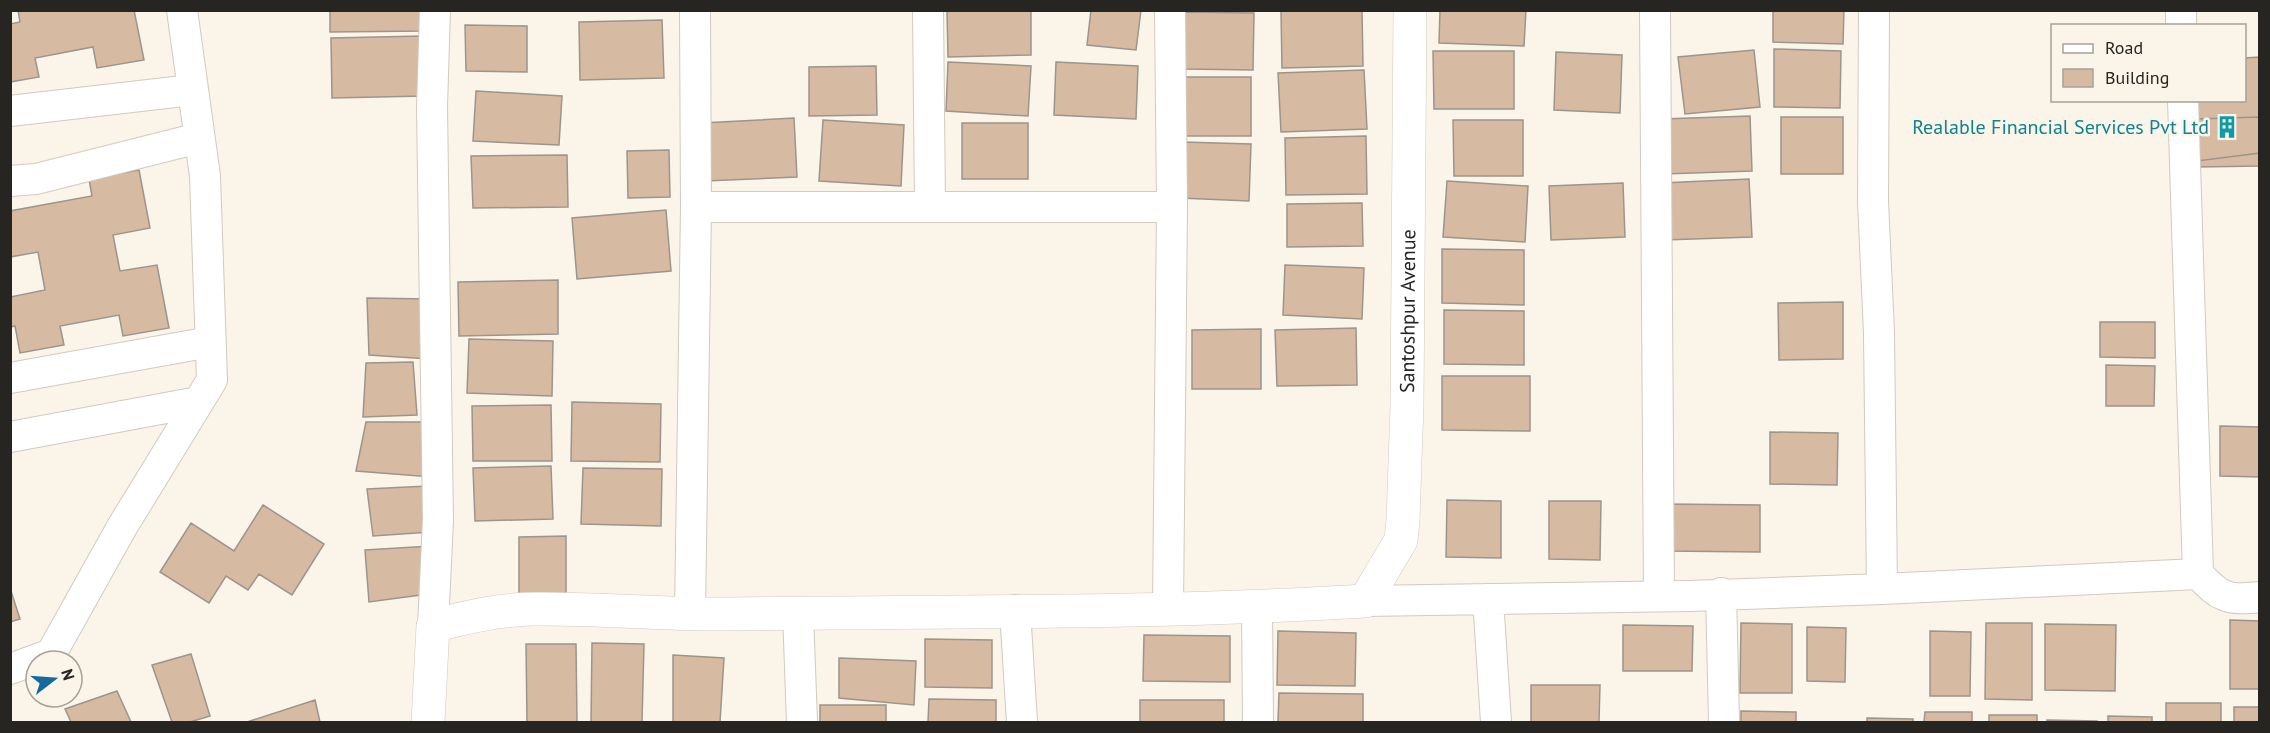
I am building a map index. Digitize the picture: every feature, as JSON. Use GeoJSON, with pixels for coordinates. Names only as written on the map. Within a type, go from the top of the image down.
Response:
{"type":"FeatureCollection","features":[{"type":"Feature","properties":{"kind":"main road","name":"Santoshpur Avenue"},"geometry":{"type":"LineString","coordinates":[[1365,601],[1401,540],[1407,405],[1410,10]]}},
{"type":"Feature","properties":{"kind":"main road"},"geometry":{"type":"LineString","coordinates":[[428,723],[433,626],[467,616],[533,609],[690,614],[798,613],[1257,607],[1365,601]]}},
{"type":"Feature","properties":{"kind":"street"},"geometry":{"type":"LineString","coordinates":[[10,669],[51,654],[122,527],[212,380],[205,176],[182,10]]}},
{"type":"Feature","properties":{"kind":"street"},"geometry":{"type":"LineString","coordinates":[[433,626],[438,520],[432,106],[435,10]]}},
{"type":"Feature","properties":{"kind":"street"},"geometry":{"type":"LineString","coordinates":[[690,614],[696,207],[695,10]]}},
{"type":"Feature","properties":{"kind":"street"},"geometry":{"type":"LineString","coordinates":[[928,10],[930,207]]}},
{"type":"Feature","properties":{"kind":"street"},"geometry":{"type":"LineString","coordinates":[[1168,608],[1172,207],[1170,10]]}},
{"type":"Feature","properties":{"kind":"street"},"geometry":{"type":"LineString","coordinates":[[1654,10],[1659,596]]}},
{"type":"Feature","properties":{"kind":"street"},"geometry":{"type":"LineString","coordinates":[[1874,10],[1874,201],[1879,333],[1882,589]]}},
{"type":"Feature","properties":{"kind":"street"},"geometry":{"type":"LineString","coordinates":[[10,111],[192,90]]}},
{"type":"Feature","properties":{"kind":"street"},"geometry":{"type":"LineString","coordinates":[[2183,102],[2198,574],[2215,592],[2239,599],[2259,597]]}},
{"type":"Feature","properties":{"kind":"street"},"geometry":{"type":"LineString","coordinates":[[10,181],[36,179],[200,138]]}},
{"type":"Feature","properties":{"kind":"street"},"geometry":{"type":"LineString","coordinates":[[696,207],[1172,207]]}},
{"type":"Feature","properties":{"kind":"street"},"geometry":{"type":"LineString","coordinates":[[10,378],[210,342]]}},
{"type":"Feature","properties":{"kind":"street"},"geometry":{"type":"LineString","coordinates":[[10,437],[198,402]]}},
{"type":"Feature","properties":{"kind":"street"},"geometry":{"type":"LineString","coordinates":[[1365,601],[1659,596],[1882,589],[2198,574]]}},
{"type":"Feature","properties":{"kind":"street"},"geometry":{"type":"LineString","coordinates":[[1721,593],[1724,723]]}},
{"type":"Feature","properties":{"kind":"street"},"geometry":{"type":"LineString","coordinates":[[1488,599],[1496,723]]}},
{"type":"Feature","properties":{"kind":"street"},"geometry":{"type":"LineString","coordinates":[[1257,607],[1258,723]]}},
{"type":"Feature","properties":{"kind":"street"},"geometry":{"type":"LineString","coordinates":[[1015,610],[1022,723]]}},
{"type":"Feature","properties":{"kind":"street"},"geometry":{"type":"LineString","coordinates":[[798,613],[802,723]]}},
{"type":"Feature","properties":{"kind":"building"},"geometry":{"type":"Polygon","coordinates":[[[18,10],[134,10],[144,60],[97,68],[93,47],[35,58],[39,77],[10,82],[10,24],[20,22],[18,10]]]}},
{"type":"Feature","properties":{"kind":"building"},"geometry":{"type":"Polygon","coordinates":[[[330,10],[424,10],[424,31],[330,32],[330,10]]]}},
{"type":"Feature","properties":{"kind":"building"},"geometry":{"type":"Polygon","coordinates":[[[947,10],[1031,10],[1031,55],[948,57],[947,10]]]}},
{"type":"Feature","properties":{"kind":"building"},"geometry":{"type":"Polygon","coordinates":[[[1091,10],[1141,10],[1136,50],[1087,45],[1091,10]]]}},
{"type":"Feature","properties":{"kind":"building"},"geometry":{"type":"Polygon","coordinates":[[[1362,10],[1363,66],[1282,68],[1281,11],[1362,10]]]}},
{"type":"Feature","properties":{"kind":"building"},"geometry":{"type":"Polygon","coordinates":[[[1440,10],[1526,10],[1524,46],[1439,43],[1440,10]]]}},
{"type":"Feature","properties":{"kind":"building"},"geometry":{"type":"Polygon","coordinates":[[[1773,10],[1844,10],[1843,44],[1773,42],[1773,10]]]}},
{"type":"Feature","properties":{"kind":"building"},"geometry":{"type":"Polygon","coordinates":[[[1185,12],[1254,13],[1253,70],[1184,69],[1185,12]]]}},
{"type":"Feature","properties":{"kind":"building"},"geometry":{"type":"Polygon","coordinates":[[[662,20],[664,78],[580,80],[579,22],[662,20]]]}},
{"type":"Feature","properties":{"kind":"building"},"geometry":{"type":"Polygon","coordinates":[[[465,25],[527,26],[527,72],[466,71],[465,25]]]}},
{"type":"Feature","properties":{"kind":"building"},"geometry":{"type":"Polygon","coordinates":[[[422,36],[423,96],[332,98],[331,38],[422,36]]]}},
{"type":"Feature","properties":{"kind":"building"},"geometry":{"type":"Polygon","coordinates":[[[1774,49],[1841,51],[1840,108],[1774,107],[1774,49]]]}},
{"type":"Feature","properties":{"kind":"building"},"geometry":{"type":"Polygon","coordinates":[[[1754,50],[1760,107],[1685,114],[1678,57],[1754,50]]]}},
{"type":"Feature","properties":{"kind":"building"},"geometry":{"type":"Polygon","coordinates":[[[1433,51],[1514,51],[1514,109],[1434,109],[1433,51]]]}},
{"type":"Feature","properties":{"kind":"building"},"geometry":{"type":"Polygon","coordinates":[[[1556,52],[1622,55],[1620,113],[1554,110],[1556,52]]]}},
{"type":"Feature","properties":{"kind":"building","name":"Realable Financial Services Pvt Ltd"},"geometry":{"type":"Polygon","coordinates":[[[2260,57],[2260,153],[2197,161],[2195,102],[2246,102],[2246,58],[2260,57]]]}},
{"type":"Feature","properties":{"kind":"building"},"geometry":{"type":"Polygon","coordinates":[[[948,62],[1031,66],[1028,116],[946,111],[948,62]]]}},
{"type":"Feature","properties":{"kind":"building"},"geometry":{"type":"Polygon","coordinates":[[[1056,62],[1138,66],[1136,119],[1054,115],[1056,62]]]}},
{"type":"Feature","properties":{"kind":"building"},"geometry":{"type":"Polygon","coordinates":[[[876,66],[877,115],[809,116],[809,67],[876,66]]]}},
{"type":"Feature","properties":{"kind":"building"},"geometry":{"type":"Polygon","coordinates":[[[1364,70],[1367,129],[1281,132],[1278,73],[1364,70]]]}},
{"type":"Feature","properties":{"kind":"building"},"geometry":{"type":"Polygon","coordinates":[[[1180,77],[1251,77],[1251,136],[1180,136],[1180,77]]]}},
{"type":"Feature","properties":{"kind":"building"},"geometry":{"type":"Polygon","coordinates":[[[476,91],[562,96],[559,145],[473,141],[476,91]]]}},
{"type":"Feature","properties":{"kind":"building"},"geometry":{"type":"Polygon","coordinates":[[[1750,116],[1752,171],[1664,174],[1662,119],[1750,116]]]}},
{"type":"Feature","properties":{"kind":"building"},"geometry":{"type":"Polygon","coordinates":[[[1781,117],[1843,117],[1843,174],[1781,174],[1781,117]]]}},
{"type":"Feature","properties":{"kind":"building"},"geometry":{"type":"Polygon","coordinates":[[[2260,117],[2260,166],[2197,167],[2196,119],[2260,117]]]}},
{"type":"Feature","properties":{"kind":"building"},"geometry":{"type":"Polygon","coordinates":[[[794,118],[797,177],[705,181],[702,123],[794,118]]]}},
{"type":"Feature","properties":{"kind":"building"},"geometry":{"type":"Polygon","coordinates":[[[823,120],[904,125],[901,186],[819,181],[823,120]]]}},
{"type":"Feature","properties":{"kind":"building"},"geometry":{"type":"Polygon","coordinates":[[[1453,120],[1523,120],[1523,176],[1454,176],[1453,120]]]}},
{"type":"Feature","properties":{"kind":"building"},"geometry":{"type":"Polygon","coordinates":[[[962,123],[1028,123],[1028,179],[962,179],[962,123]]]}},
{"type":"Feature","properties":{"kind":"building"},"geometry":{"type":"Polygon","coordinates":[[[1366,136],[1367,194],[1286,195],[1285,138],[1366,136]]]}},
{"type":"Feature","properties":{"kind":"building"},"geometry":{"type":"Polygon","coordinates":[[[1182,142],[1251,144],[1249,201],[1180,198],[1182,142]]]}},
{"type":"Feature","properties":{"kind":"building"},"geometry":{"type":"Polygon","coordinates":[[[669,150],[670,197],[628,198],[627,151],[669,150]]]}},
{"type":"Feature","properties":{"kind":"building"},"geometry":{"type":"Polygon","coordinates":[[[567,155],[568,207],[473,208],[471,156],[567,155]]]}},
{"type":"Feature","properties":{"kind":"building"},"geometry":{"type":"Polygon","coordinates":[[[139,170],[150,228],[113,235],[120,271],[157,265],[169,328],[123,336],[119,315],[60,326],[64,345],[20,353],[15,326],[10,327],[10,297],[45,290],[38,252],[10,257],[10,211],[92,196],[89,179],[139,170]]]}},
{"type":"Feature","properties":{"kind":"building"},"geometry":{"type":"Polygon","coordinates":[[[1749,179],[1752,237],[1664,240],[1661,183],[1749,179]]]}},
{"type":"Feature","properties":{"kind":"building"},"geometry":{"type":"Polygon","coordinates":[[[1447,181],[1528,186],[1525,242],[1443,237],[1447,181]]]}},
{"type":"Feature","properties":{"kind":"building"},"geometry":{"type":"Polygon","coordinates":[[[1623,183],[1625,237],[1551,240],[1549,186],[1623,183]]]}},
{"type":"Feature","properties":{"kind":"building"},"geometry":{"type":"Polygon","coordinates":[[[1362,203],[1363,246],[1287,247],[1287,204],[1362,203]]]}},
{"type":"Feature","properties":{"kind":"building"},"geometry":{"type":"Polygon","coordinates":[[[666,210],[671,271],[577,279],[572,218],[666,210]]]}},
{"type":"Feature","properties":{"kind":"building"},"geometry":{"type":"Polygon","coordinates":[[[1442,249],[1524,250],[1524,305],[1442,303],[1442,249]]]}},
{"type":"Feature","properties":{"kind":"building"},"geometry":{"type":"Polygon","coordinates":[[[1285,265],[1364,268],[1362,319],[1283,315],[1285,265]]]}},
{"type":"Feature","properties":{"kind":"building"},"geometry":{"type":"Polygon","coordinates":[[[558,280],[558,334],[459,336],[458,282],[558,280]]]}},
{"type":"Feature","properties":{"kind":"building"},"geometry":{"type":"Polygon","coordinates":[[[367,298],[429,299],[429,359],[369,355],[367,298]]]}},
{"type":"Feature","properties":{"kind":"building"},"geometry":{"type":"Polygon","coordinates":[[[1843,302],[1843,359],[1779,360],[1778,303],[1843,302]]]}},
{"type":"Feature","properties":{"kind":"building"},"geometry":{"type":"Polygon","coordinates":[[[1444,310],[1524,311],[1524,365],[1444,364],[1444,310]]]}},
{"type":"Feature","properties":{"kind":"building"},"geometry":{"type":"Polygon","coordinates":[[[2100,322],[2155,322],[2155,358],[2100,357],[2100,322]]]}},
{"type":"Feature","properties":{"kind":"building"},"geometry":{"type":"Polygon","coordinates":[[[1356,328],[1357,385],[1277,386],[1275,330],[1356,328]]]}},
{"type":"Feature","properties":{"kind":"building"},"geometry":{"type":"Polygon","coordinates":[[[1261,329],[1261,389],[1192,389],[1192,330],[1261,329]]]}},
{"type":"Feature","properties":{"kind":"building"},"geometry":{"type":"Polygon","coordinates":[[[469,339],[553,341],[552,396],[467,393],[469,339]]]}},
{"type":"Feature","properties":{"kind":"building"},"geometry":{"type":"Polygon","coordinates":[[[413,362],[417,415],[363,417],[366,363],[413,362]]]}},
{"type":"Feature","properties":{"kind":"building"},"geometry":{"type":"Polygon","coordinates":[[[2106,365],[2155,366],[2154,406],[2106,406],[2106,365]]]}},
{"type":"Feature","properties":{"kind":"building"},"geometry":{"type":"Polygon","coordinates":[[[1442,376],[1530,376],[1530,431],[1442,430],[1442,376]]]}},
{"type":"Feature","properties":{"kind":"building"},"geometry":{"type":"Polygon","coordinates":[[[572,402],[661,404],[660,462],[571,461],[572,402]]]}},
{"type":"Feature","properties":{"kind":"building"},"geometry":{"type":"Polygon","coordinates":[[[551,405],[552,461],[473,461],[472,406],[551,405]]]}},
{"type":"Feature","properties":{"kind":"building"},"geometry":{"type":"Polygon","coordinates":[[[366,422],[429,422],[432,477],[356,471],[366,422]]]}},
{"type":"Feature","properties":{"kind":"building"},"geometry":{"type":"Polygon","coordinates":[[[2220,426],[2260,427],[2260,477],[2220,476],[2220,426]]]}},
{"type":"Feature","properties":{"kind":"building"},"geometry":{"type":"Polygon","coordinates":[[[1770,432],[1838,433],[1837,485],[1770,484],[1770,432]]]}},
{"type":"Feature","properties":{"kind":"building"},"geometry":{"type":"Polygon","coordinates":[[[551,466],[553,519],[475,521],[473,468],[551,466]]]}},
{"type":"Feature","properties":{"kind":"building"},"geometry":{"type":"Polygon","coordinates":[[[583,468],[662,469],[661,526],[581,524],[583,468]]]}},
{"type":"Feature","properties":{"kind":"building"},"geometry":{"type":"Polygon","coordinates":[[[428,486],[430,532],[373,536],[367,489],[428,486]]]}},
{"type":"Feature","properties":{"kind":"building"},"geometry":{"type":"Polygon","coordinates":[[[1447,500],[1501,501],[1501,558],[1446,557],[1447,500]]]}},
{"type":"Feature","properties":{"kind":"building"},"geometry":{"type":"Polygon","coordinates":[[[1549,501],[1601,501],[1600,560],[1549,559],[1549,501]]]}},
{"type":"Feature","properties":{"kind":"building"},"geometry":{"type":"Polygon","coordinates":[[[1667,504],[1760,505],[1760,552],[1666,551],[1667,504]]]}},
{"type":"Feature","properties":{"kind":"building"},"geometry":{"type":"Polygon","coordinates":[[[263,505],[324,544],[292,595],[259,574],[248,590],[226,576],[209,603],[160,572],[191,523],[234,551],[263,505]]]}},
{"type":"Feature","properties":{"kind":"building"},"geometry":{"type":"Polygon","coordinates":[[[566,536],[566,593],[519,594],[519,537],[566,536]]]}},
{"type":"Feature","properties":{"kind":"building"},"geometry":{"type":"Polygon","coordinates":[[[431,546],[428,594],[369,602],[365,550],[431,546]]]}},
{"type":"Feature","properties":{"kind":"building"},"geometry":{"type":"Polygon","coordinates":[[[10,588],[20,619],[10,622],[10,588]]]}},
{"type":"Feature","properties":{"kind":"building"},"geometry":{"type":"Polygon","coordinates":[[[2230,620],[2260,621],[2260,689],[2230,689],[2230,620]]]}},
{"type":"Feature","properties":{"kind":"building"},"geometry":{"type":"Polygon","coordinates":[[[1741,623],[1792,624],[1792,693],[1740,693],[1741,623]]]}},
{"type":"Feature","properties":{"kind":"building"},"geometry":{"type":"Polygon","coordinates":[[[1986,623],[2032,623],[2032,700],[1985,699],[1986,623]]]}},
{"type":"Feature","properties":{"kind":"building"},"geometry":{"type":"Polygon","coordinates":[[[2045,624],[2116,625],[2115,691],[2045,690],[2045,624]]]}},
{"type":"Feature","properties":{"kind":"building"},"geometry":{"type":"Polygon","coordinates":[[[1623,625],[1693,626],[1692,671],[1623,671],[1623,625]]]}},
{"type":"Feature","properties":{"kind":"building"},"geometry":{"type":"Polygon","coordinates":[[[1807,627],[1846,628],[1845,682],[1807,681],[1807,627]]]}},
{"type":"Feature","properties":{"kind":"building"},"geometry":{"type":"Polygon","coordinates":[[[1278,631],[1356,633],[1355,686],[1277,685],[1278,631]]]}},
{"type":"Feature","properties":{"kind":"building"},"geometry":{"type":"Polygon","coordinates":[[[1930,631],[1971,632],[1970,696],[1930,696],[1930,631]]]}},
{"type":"Feature","properties":{"kind":"building"},"geometry":{"type":"Polygon","coordinates":[[[1144,635],[1230,636],[1230,682],[1143,681],[1144,635]]]}},
{"type":"Feature","properties":{"kind":"building"},"geometry":{"type":"Polygon","coordinates":[[[925,639],[992,640],[992,688],[925,687],[925,639]]]}},
{"type":"Feature","properties":{"kind":"building"},"geometry":{"type":"Polygon","coordinates":[[[592,643],[644,644],[642,722],[591,722],[592,643]]]}},
{"type":"Feature","properties":{"kind":"building"},"geometry":{"type":"Polygon","coordinates":[[[526,644],[576,644],[577,722],[527,722],[526,644]]]}},
{"type":"Feature","properties":{"kind":"building"},"geometry":{"type":"Polygon","coordinates":[[[191,654],[210,716],[190,722],[172,722],[152,665],[191,654]]]}},
{"type":"Feature","properties":{"kind":"building"},"geometry":{"type":"Polygon","coordinates":[[[673,655],[724,658],[720,722],[673,722],[673,655]]]}},
{"type":"Feature","properties":{"kind":"building"},"geometry":{"type":"Polygon","coordinates":[[[839,658],[916,661],[914,705],[839,698],[839,658]]]}},
{"type":"Feature","properties":{"kind":"building"},"geometry":{"type":"Polygon","coordinates":[[[1531,685],[1600,685],[1599,722],[1531,722],[1531,685]]]}},
{"type":"Feature","properties":{"kind":"building"},"geometry":{"type":"Polygon","coordinates":[[[117,691],[131,722],[71,722],[65,709],[84,709],[84,702],[117,691]]]}},
{"type":"Feature","properties":{"kind":"building"},"geometry":{"type":"Polygon","coordinates":[[[1279,693],[1363,694],[1363,722],[1278,722],[1279,693]]]}},
{"type":"Feature","properties":{"kind":"building"},"geometry":{"type":"Polygon","coordinates":[[[929,699],[996,700],[996,722],[928,722],[929,699]]]}},
{"type":"Feature","properties":{"kind":"building"},"geometry":{"type":"Polygon","coordinates":[[[315,700],[320,722],[247,722],[315,700]]]}},
{"type":"Feature","properties":{"kind":"building"},"geometry":{"type":"Polygon","coordinates":[[[1140,700],[1224,700],[1224,722],[1140,722],[1140,700]]]}},
{"type":"Feature","properties":{"kind":"building"},"geometry":{"type":"Polygon","coordinates":[[[2166,703],[2221,703],[2221,722],[2166,722],[2166,703]]]}},
{"type":"Feature","properties":{"kind":"building"},"geometry":{"type":"Polygon","coordinates":[[[820,705],[886,705],[886,722],[820,722],[820,705]]]}},
{"type":"Feature","properties":{"kind":"building"},"geometry":{"type":"Polygon","coordinates":[[[2234,707],[2260,707],[2260,722],[2234,722],[2234,707]]]}},
{"type":"Feature","properties":{"kind":"building"},"geometry":{"type":"Polygon","coordinates":[[[1741,711],[1796,712],[1796,722],[1741,722],[1741,711]]]}},
{"type":"Feature","properties":{"kind":"building"},"geometry":{"type":"Polygon","coordinates":[[[1925,712],[1972,712],[1972,722],[1924,722],[1925,712]]]}},
{"type":"Feature","properties":{"kind":"building"},"geometry":{"type":"Polygon","coordinates":[[[1989,715],[2037,715],[2037,722],[1989,722],[1989,715]]]}},
{"type":"Feature","properties":{"kind":"building"},"geometry":{"type":"Polygon","coordinates":[[[2108,716],[2152,717],[2152,722],[2108,722],[2108,716]]]}},
{"type":"Feature","properties":{"kind":"building"},"geometry":{"type":"Polygon","coordinates":[[[1867,718],[1913,719],[1913,722],[1867,722],[1867,718]]]}},
{"type":"Feature","properties":{"kind":"building"},"geometry":{"type":"Polygon","coordinates":[[[2047,720],[2097,721],[2097,722],[2047,722],[2047,720]]]}},
{"type":"Feature","properties":{"kind":"place","name":"Realable Financial Services Pvt Ltd"},"geometry":{"type":"Point","coordinates":[2227,127]}}]}
